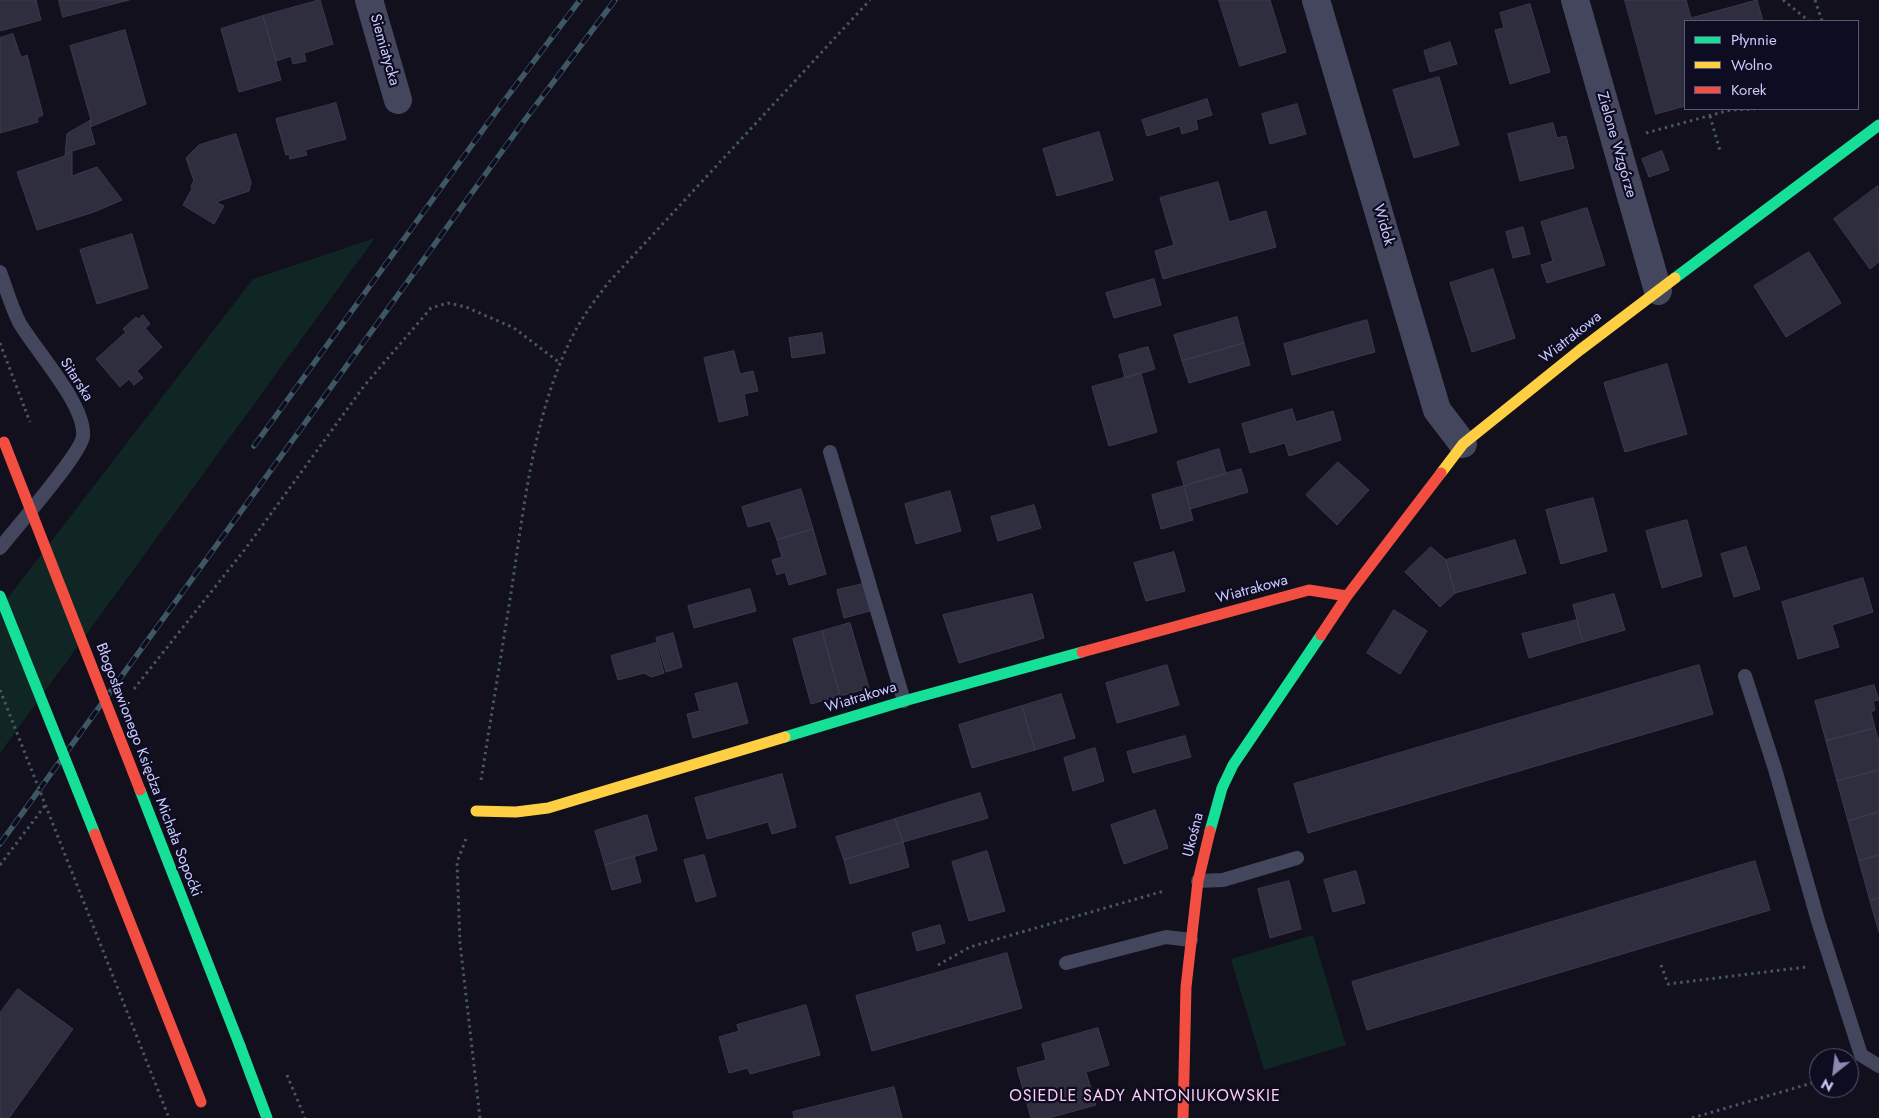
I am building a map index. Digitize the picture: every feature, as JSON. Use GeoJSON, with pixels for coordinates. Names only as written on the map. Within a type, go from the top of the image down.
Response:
{"type":"FeatureCollection","features":[{"type":"Feature","properties":{"kind":"street","name":"Siemiatycka"},"geometry":{"type":"LineString","coordinates":[[369,0],[398,100]]}},
{"type":"Feature","properties":{"kind":"street","name":"Widok"},"geometry":{"type":"LineString","coordinates":[[1316,0],[1437,410],[1463,444]]}},
{"type":"Feature","properties":{"kind":"street","name":"Zielone Wzgórze"},"geometry":{"type":"LineString","coordinates":[[1575,0],[1658,291]]}},
{"type":"Feature","properties":{"kind":"street","name":"Wiatrakowa"},"geometry":{"type":"LineString","coordinates":[[476,811],[516,812],[548,808],[904,700],[1309,590],[1347,596],[1463,444],[1580,350],[1879,125]]}},
{"type":"Feature","properties":{"kind":"street","name":"Błogosławionego Księdza Michała Sopoćki"},"geometry":{"type":"LineString","coordinates":[[2,438],[267,1118]]}},
{"type":"Feature","properties":{"kind":"street"},"geometry":{"type":"LineString","coordinates":[[0,596],[202,1106]]}},
{"type":"Feature","properties":{"kind":"street","name":"Ukośna"},"geometry":{"type":"LineString","coordinates":[[1183,1118],[1186,987],[1198,881],[1216,807],[1222,788],[1233,765],[1266,712],[1347,596]]}},
{"type":"Feature","properties":{"kind":"lane","name":"Sitarska"},"geometry":{"type":"LineString","coordinates":[[0,272],[19,321],[69,395],[81,418],[84,437],[74,456],[0,548]]}},
{"type":"Feature","properties":{"kind":"lane"},"geometry":{"type":"LineString","coordinates":[[830,452],[904,700]]}},
{"type":"Feature","properties":{"kind":"lane"},"geometry":{"type":"LineString","coordinates":[[1745,676],[1818,921],[1861,1055],[1879,1066]]}},
{"type":"Feature","properties":{"kind":"lane"},"geometry":{"type":"LineString","coordinates":[[1198,881],[1223,880],[1297,858]]}},
{"type":"Feature","properties":{"kind":"lane"},"geometry":{"type":"LineString","coordinates":[[1066,963],[1166,937],[1191,940]]}},
{"type":"Feature","properties":{"kind":"path"},"geometry":{"type":"LineString","coordinates":[[480,1118],[460,943],[457,862],[476,811],[522,519],[536,445],[560,362],[581,322],[608,283],[870,0]]}},
{"type":"Feature","properties":{"kind":"path"},"geometry":{"type":"LineString","coordinates":[[1784,0],[1808,20]]}},
{"type":"Feature","properties":{"kind":"path"},"geometry":{"type":"LineString","coordinates":[[1815,0],[1822,20]]}},
{"type":"Feature","properties":{"kind":"path"},"geometry":{"type":"LineString","coordinates":[[1641,135],[1730,110]]}},
{"type":"Feature","properties":{"kind":"path"},"geometry":{"type":"LineString","coordinates":[[1710,116],[1720,151]]}},
{"type":"Feature","properties":{"kind":"path"},"geometry":{"type":"LineString","coordinates":[[130,694],[246,548],[364,386],[431,308],[448,303],[466,307],[514,328],[560,362]]}},
{"type":"Feature","properties":{"kind":"path"},"geometry":{"type":"LineString","coordinates":[[0,343],[25,409]]}},
{"type":"Feature","properties":{"kind":"path"},"geometry":{"type":"LineString","coordinates":[[0,690],[169,1118]]}},
{"type":"Feature","properties":{"kind":"path"},"geometry":{"type":"LineString","coordinates":[[0,865],[47,803]]}},
{"type":"Feature","properties":{"kind":"path"},"geometry":{"type":"LineString","coordinates":[[938,965],[970,947],[1198,881]]}},
{"type":"Feature","properties":{"kind":"path"},"geometry":{"type":"LineString","coordinates":[[1661,965],[1668,984],[1806,967]]}},
{"type":"Feature","properties":{"kind":"path"},"geometry":{"type":"LineString","coordinates":[[1692,1118],[1809,1084]]}},
{"type":"Feature","properties":{"kind":"green space"},"geometry":{"type":"Polygon","coordinates":[[[375,238],[0,753],[0,608],[253,279],[375,238]]]}},
{"type":"Feature","properties":{"kind":"green space"},"geometry":{"type":"Polygon","coordinates":[[[1313,935],[1346,1045],[1264,1070],[1231,959],[1313,935]]]}},
{"type":"Feature","properties":{"kind":"building"},"geometry":{"type":"Polygon","coordinates":[[[0,0],[36,0],[41,20],[0,31],[0,0]]]}},
{"type":"Feature","properties":{"kind":"building"},"geometry":{"type":"Polygon","coordinates":[[[59,0],[129,0],[63,17],[59,0]]]}},
{"type":"Feature","properties":{"kind":"building"},"geometry":{"type":"Polygon","coordinates":[[[320,0],[333,44],[304,53],[306,61],[293,64],[291,56],[276,61],[263,16],[320,0]]]}},
{"type":"Feature","properties":{"kind":"building"},"geometry":{"type":"Polygon","coordinates":[[[1219,0],[1270,0],[1286,52],[1240,66],[1219,0]]]}},
{"type":"Feature","properties":{"kind":"building"},"geometry":{"type":"Polygon","coordinates":[[[1625,0],[1686,0],[1691,18],[1757,0],[1763,20],[1684,20],[1684,106],[1656,114],[1625,0]]]}},
{"type":"Feature","properties":{"kind":"building"},"geometry":{"type":"Polygon","coordinates":[[[1530,4],[1550,72],[1510,84],[1495,30],[1504,28],[1500,13],[1530,4]]]}},
{"type":"Feature","properties":{"kind":"building"},"geometry":{"type":"Polygon","coordinates":[[[263,16],[281,80],[239,92],[221,29],[263,16]]]}},
{"type":"Feature","properties":{"kind":"building"},"geometry":{"type":"Polygon","coordinates":[[[125,30],[146,104],[90,127],[91,120],[70,46],[125,30]]]}},
{"type":"Feature","properties":{"kind":"building"},"geometry":{"type":"Polygon","coordinates":[[[13,34],[20,55],[23,57],[27,55],[43,115],[37,118],[38,122],[0,133],[0,38],[13,34]]]}},
{"type":"Feature","properties":{"kind":"building"},"geometry":{"type":"Polygon","coordinates":[[[1450,42],[1457,64],[1430,72],[1424,51],[1450,42]]]}},
{"type":"Feature","properties":{"kind":"building"},"geometry":{"type":"Polygon","coordinates":[[[1439,77],[1459,145],[1414,158],[1393,90],[1439,77]]]}},
{"type":"Feature","properties":{"kind":"building"},"geometry":{"type":"Polygon","coordinates":[[[1207,99],[1212,115],[1196,120],[1198,129],[1182,134],[1180,126],[1147,136],[1142,120],[1207,99]]]}},
{"type":"Feature","properties":{"kind":"building"},"geometry":{"type":"Polygon","coordinates":[[[336,103],[346,139],[305,150],[307,155],[290,159],[289,154],[286,155],[276,119],[336,103]]]}},
{"type":"Feature","properties":{"kind":"building"},"geometry":{"type":"Polygon","coordinates":[[[1297,104],[1306,134],[1270,144],[1262,114],[1297,104]]]}},
{"type":"Feature","properties":{"kind":"building"},"geometry":{"type":"Polygon","coordinates":[[[91,120],[90,127],[95,144],[72,151],[65,156],[67,134],[91,120]]]}},
{"type":"Feature","properties":{"kind":"building"},"geometry":{"type":"Polygon","coordinates":[[[1553,123],[1557,138],[1566,136],[1574,168],[1520,181],[1508,134],[1553,123]]]}},
{"type":"Feature","properties":{"kind":"building"},"geometry":{"type":"Polygon","coordinates":[[[1099,132],[1113,180],[1057,196],[1043,149],[1099,132]]]}},
{"type":"Feature","properties":{"kind":"building"},"geometry":{"type":"Polygon","coordinates":[[[236,134],[251,182],[249,191],[216,202],[224,206],[214,224],[183,205],[192,189],[191,186],[194,181],[186,158],[199,145],[236,134]]]}},
{"type":"Feature","properties":{"kind":"building"},"geometry":{"type":"Polygon","coordinates":[[[72,151],[72,176],[97,167],[122,200],[94,212],[37,230],[17,172],[65,156],[72,151]]]}},
{"type":"Feature","properties":{"kind":"building"},"geometry":{"type":"Polygon","coordinates":[[[1662,151],[1669,170],[1649,177],[1642,159],[1662,151]]]}},
{"type":"Feature","properties":{"kind":"building"},"geometry":{"type":"Polygon","coordinates":[[[1218,182],[1229,222],[1266,211],[1276,247],[1163,279],[1155,251],[1174,245],[1160,198],[1218,182]]]}},
{"type":"Feature","properties":{"kind":"building"},"geometry":{"type":"Polygon","coordinates":[[[1878,186],[1879,262],[1870,269],[1834,219],[1878,186]]]}},
{"type":"Feature","properties":{"kind":"building"},"geometry":{"type":"Polygon","coordinates":[[[1587,208],[1605,265],[1547,283],[1541,265],[1553,261],[1541,222],[1587,208]]]}},
{"type":"Feature","properties":{"kind":"building"},"geometry":{"type":"Polygon","coordinates":[[[1523,227],[1530,254],[1513,258],[1506,232],[1523,227]]]}},
{"type":"Feature","properties":{"kind":"building"},"geometry":{"type":"Polygon","coordinates":[[[132,234],[148,288],[97,304],[80,250],[132,234]]]}},
{"type":"Feature","properties":{"kind":"building"},"geometry":{"type":"Polygon","coordinates":[[[1809,252],[1841,303],[1786,337],[1754,286],[1809,252]]]}},
{"type":"Feature","properties":{"kind":"building"},"geometry":{"type":"Polygon","coordinates":[[[1493,269],[1515,338],[1472,352],[1450,283],[1493,269]]]}},
{"type":"Feature","properties":{"kind":"building"},"geometry":{"type":"Polygon","coordinates":[[[1154,279],[1161,305],[1114,318],[1106,293],[1154,279]]]}},
{"type":"Feature","properties":{"kind":"building"},"geometry":{"type":"Polygon","coordinates":[[[143,315],[150,324],[145,328],[162,347],[137,371],[143,378],[134,385],[129,379],[120,387],[96,359],[126,332],[123,329],[136,317],[138,319],[143,315]]]}},
{"type":"Feature","properties":{"kind":"building"},"geometry":{"type":"Polygon","coordinates":[[[1237,317],[1244,343],[1182,361],[1174,335],[1237,317]]]}},
{"type":"Feature","properties":{"kind":"building"},"geometry":{"type":"Polygon","coordinates":[[[1367,320],[1375,352],[1292,375],[1284,344],[1367,320]]]}},
{"type":"Feature","properties":{"kind":"building"},"geometry":{"type":"Polygon","coordinates":[[[822,333],[825,353],[792,358],[789,338],[822,333]]]}},
{"type":"Feature","properties":{"kind":"building"},"geometry":{"type":"Polygon","coordinates":[[[1244,343],[1250,365],[1189,383],[1182,361],[1244,343]]]}},
{"type":"Feature","properties":{"kind":"building"},"geometry":{"type":"Polygon","coordinates":[[[1148,347],[1155,369],[1125,378],[1119,355],[1148,347]]]}},
{"type":"Feature","properties":{"kind":"building"},"geometry":{"type":"Polygon","coordinates":[[[734,351],[740,374],[753,371],[758,391],[744,394],[748,415],[719,422],[704,358],[734,351]]]}},
{"type":"Feature","properties":{"kind":"building"},"geometry":{"type":"Polygon","coordinates":[[[1667,364],[1687,434],[1625,452],[1604,383],[1667,364]]]}},
{"type":"Feature","properties":{"kind":"building"},"geometry":{"type":"Polygon","coordinates":[[[1141,373],[1157,432],[1109,446],[1092,387],[1141,373]]]}},
{"type":"Feature","properties":{"kind":"building"},"geometry":{"type":"Polygon","coordinates":[[[1292,409],[1296,422],[1333,411],[1341,440],[1289,456],[1285,443],[1250,453],[1242,424],[1292,409]]]}},
{"type":"Feature","properties":{"kind":"building"},"geometry":{"type":"Polygon","coordinates":[[[1219,449],[1226,474],[1184,486],[1177,462],[1219,449]]]}},
{"type":"Feature","properties":{"kind":"building"},"geometry":{"type":"Polygon","coordinates":[[[1338,462],[1369,490],[1337,525],[1306,495],[1338,462]]]}},
{"type":"Feature","properties":{"kind":"building"},"geometry":{"type":"Polygon","coordinates":[[[1241,469],[1248,492],[1190,509],[1184,486],[1241,469]]]}},
{"type":"Feature","properties":{"kind":"building"},"geometry":{"type":"Polygon","coordinates":[[[1184,486],[1193,520],[1161,529],[1152,495],[1184,486]]]}},
{"type":"Feature","properties":{"kind":"building"},"geometry":{"type":"Polygon","coordinates":[[[801,489],[813,529],[777,540],[770,521],[748,527],[742,507],[801,489]]]}},
{"type":"Feature","properties":{"kind":"building"},"geometry":{"type":"Polygon","coordinates":[[[950,491],[961,531],[916,544],[905,504],[950,491]]]}},
{"type":"Feature","properties":{"kind":"building"},"geometry":{"type":"Polygon","coordinates":[[[1593,498],[1607,551],[1561,564],[1546,510],[1593,498]]]}},
{"type":"Feature","properties":{"kind":"building"},"geometry":{"type":"Polygon","coordinates":[[[1034,505],[1041,528],[998,541],[991,517],[1034,505]]]}},
{"type":"Feature","properties":{"kind":"building"},"geometry":{"type":"Polygon","coordinates":[[[1687,520],[1702,576],[1662,588],[1646,531],[1687,520]]]}},
{"type":"Feature","properties":{"kind":"building"},"geometry":{"type":"Polygon","coordinates":[[[813,529],[826,574],[789,585],[785,572],[777,575],[772,560],[782,557],[777,540],[813,529]]]}},
{"type":"Feature","properties":{"kind":"building"},"geometry":{"type":"Polygon","coordinates":[[[1515,540],[1526,573],[1455,593],[1446,560],[1515,540]]]}},
{"type":"Feature","properties":{"kind":"building"},"geometry":{"type":"Polygon","coordinates":[[[1431,547],[1446,560],[1455,593],[1440,607],[1405,572],[1431,547]]]}},
{"type":"Feature","properties":{"kind":"building"},"geometry":{"type":"Polygon","coordinates":[[[1746,547],[1760,589],[1734,597],[1721,554],[1746,547]]]}},
{"type":"Feature","properties":{"kind":"building"},"geometry":{"type":"Polygon","coordinates":[[[1174,552],[1185,591],[1146,601],[1134,563],[1174,552]]]}},
{"type":"Feature","properties":{"kind":"building"},"geometry":{"type":"Polygon","coordinates":[[[1863,578],[1873,612],[1832,625],[1839,647],[1798,659],[1782,602],[1863,578]]]}},
{"type":"Feature","properties":{"kind":"building"},"geometry":{"type":"Polygon","coordinates":[[[863,584],[870,611],[844,618],[837,590],[863,584]]]}},
{"type":"Feature","properties":{"kind":"building"},"geometry":{"type":"Polygon","coordinates":[[[750,589],[756,611],[694,628],[688,606],[750,589]]]}},
{"type":"Feature","properties":{"kind":"building"},"geometry":{"type":"Polygon","coordinates":[[[1032,594],[1044,638],[959,663],[943,615],[1032,594]]]}},
{"type":"Feature","properties":{"kind":"building"},"geometry":{"type":"Polygon","coordinates":[[[1614,594],[1625,630],[1583,642],[1573,605],[1614,594]]]}},
{"type":"Feature","properties":{"kind":"building"},"geometry":{"type":"Polygon","coordinates":[[[1394,610],[1427,631],[1400,674],[1367,653],[1394,610]]]}},
{"type":"Feature","properties":{"kind":"building"},"geometry":{"type":"Polygon","coordinates":[[[1577,620],[1583,642],[1529,658],[1522,634],[1577,620]]]}},
{"type":"Feature","properties":{"kind":"building"},"geometry":{"type":"Polygon","coordinates":[[[850,623],[869,688],[840,696],[822,631],[850,623]]]}},
{"type":"Feature","properties":{"kind":"building"},"geometry":{"type":"Polygon","coordinates":[[[822,631],[840,696],[811,704],[793,639],[822,631]]]}},
{"type":"Feature","properties":{"kind":"building"},"geometry":{"type":"Polygon","coordinates":[[[673,633],[682,667],[666,672],[656,638],[673,633]]]}},
{"type":"Feature","properties":{"kind":"building"},"geometry":{"type":"Polygon","coordinates":[[[656,643],[664,673],[651,677],[644,673],[618,680],[611,656],[656,643]]]}},
{"type":"Feature","properties":{"kind":"building"},"geometry":{"type":"Polygon","coordinates":[[[1167,665],[1179,705],[1117,723],[1106,683],[1167,665]]]}},
{"type":"Feature","properties":{"kind":"building"},"geometry":{"type":"Polygon","coordinates":[[[1699,665],[1713,714],[1308,833],[1294,784],[1699,665]]]}},
{"type":"Feature","properties":{"kind":"building"},"geometry":{"type":"Polygon","coordinates":[[[737,683],[748,723],[693,738],[687,714],[700,711],[695,694],[737,683]]]}},
{"type":"Feature","properties":{"kind":"building"},"geometry":{"type":"Polygon","coordinates":[[[1874,685],[1879,700],[1873,701],[1875,710],[1871,712],[1875,728],[1826,741],[1815,701],[1874,685]]]}},
{"type":"Feature","properties":{"kind":"building"},"geometry":{"type":"Polygon","coordinates":[[[1061,694],[1075,738],[1035,750],[1022,706],[1061,694]]]}},
{"type":"Feature","properties":{"kind":"building"},"geometry":{"type":"Polygon","coordinates":[[[1022,706],[1035,750],[972,768],[959,725],[1022,706]]]}},
{"type":"Feature","properties":{"kind":"building"},"geometry":{"type":"Polygon","coordinates":[[[1875,728],[1879,742],[1879,770],[1837,781],[1826,741],[1875,728]]]}},
{"type":"Feature","properties":{"kind":"building"},"geometry":{"type":"Polygon","coordinates":[[[1185,736],[1191,757],[1133,773],[1127,752],[1185,736]]]}},
{"type":"Feature","properties":{"kind":"building"},"geometry":{"type":"Polygon","coordinates":[[[1095,748],[1104,781],[1073,791],[1064,758],[1095,748]]]}},
{"type":"Feature","properties":{"kind":"building"},"geometry":{"type":"Polygon","coordinates":[[[1879,770],[1879,812],[1848,821],[1837,781],[1879,770]]]}},
{"type":"Feature","properties":{"kind":"building"},"geometry":{"type":"Polygon","coordinates":[[[782,774],[796,827],[772,834],[768,822],[707,839],[695,798],[782,774]]]}},
{"type":"Feature","properties":{"kind":"building"},"geometry":{"type":"Polygon","coordinates":[[[980,793],[988,818],[903,842],[895,819],[980,793]]]}},
{"type":"Feature","properties":{"kind":"building"},"geometry":{"type":"Polygon","coordinates":[[[1155,810],[1168,848],[1124,864],[1111,825],[1155,810]]]}},
{"type":"Feature","properties":{"kind":"building"},"geometry":{"type":"Polygon","coordinates":[[[1879,812],[1879,855],[1859,861],[1848,821],[1879,812]]]}},
{"type":"Feature","properties":{"kind":"building"},"geometry":{"type":"Polygon","coordinates":[[[647,815],[657,850],[605,865],[595,831],[647,815]]]}},
{"type":"Feature","properties":{"kind":"building"},"geometry":{"type":"Polygon","coordinates":[[[895,819],[903,842],[844,860],[836,837],[895,819]]]}},
{"type":"Feature","properties":{"kind":"building"},"geometry":{"type":"Polygon","coordinates":[[[903,842],[909,867],[850,884],[844,860],[903,842]]]}},
{"type":"Feature","properties":{"kind":"building"},"geometry":{"type":"Polygon","coordinates":[[[987,851],[1005,911],[969,921],[952,862],[987,851]]]}},
{"type":"Feature","properties":{"kind":"building"},"geometry":{"type":"Polygon","coordinates":[[[704,855],[716,896],[696,902],[684,860],[704,855]]]}},
{"type":"Feature","properties":{"kind":"building"},"geometry":{"type":"Polygon","coordinates":[[[1879,855],[1879,898],[1870,901],[1859,861],[1879,855]]]}},
{"type":"Feature","properties":{"kind":"building"},"geometry":{"type":"Polygon","coordinates":[[[634,856],[641,882],[612,890],[605,865],[634,856]]]}},
{"type":"Feature","properties":{"kind":"building"},"geometry":{"type":"Polygon","coordinates":[[[1755,861],[1770,910],[1367,1030],[1352,982],[1755,861]]]}},
{"type":"Feature","properties":{"kind":"building"},"geometry":{"type":"Polygon","coordinates":[[[1356,871],[1365,903],[1333,912],[1324,880],[1356,871]]]}},
{"type":"Feature","properties":{"kind":"building"},"geometry":{"type":"Polygon","coordinates":[[[1289,881],[1301,929],[1270,938],[1258,889],[1289,881]]]}},
{"type":"Feature","properties":{"kind":"building"},"geometry":{"type":"Polygon","coordinates":[[[1879,898],[1879,932],[1870,901],[1879,898]]]}},
{"type":"Feature","properties":{"kind":"building"},"geometry":{"type":"Polygon","coordinates":[[[940,925],[945,943],[917,951],[912,933],[940,925]]]}},
{"type":"Feature","properties":{"kind":"building"},"geometry":{"type":"Polygon","coordinates":[[[1007,953],[1022,1008],[872,1051],[856,996],[1007,953]]]}},
{"type":"Feature","properties":{"kind":"building"},"geometry":{"type":"Polygon","coordinates":[[[18,989],[73,1029],[9,1118],[0,1118],[0,1013],[18,989]]]}},
{"type":"Feature","properties":{"kind":"building"},"geometry":{"type":"Polygon","coordinates":[[[806,1005],[820,1055],[750,1074],[748,1068],[729,1073],[719,1037],[739,1031],[737,1025],[806,1005]]]}},
{"type":"Feature","properties":{"kind":"building"},"geometry":{"type":"Polygon","coordinates":[[[1098,1028],[1109,1065],[1086,1072],[1096,1105],[1049,1118],[1031,1118],[1017,1068],[1046,1060],[1042,1044],[1098,1028]]]}},
{"type":"Feature","properties":{"kind":"building"},"geometry":{"type":"Polygon","coordinates":[[[894,1087],[902,1118],[794,1118],[793,1112],[894,1087]]]}},
{"type":"Feature","properties":{"kind":"railway"},"geometry":{"type":"LineString","coordinates":[[254,446],[501,105],[580,0]]}},
{"type":"Feature","properties":{"kind":"railway"},"geometry":{"type":"LineString","coordinates":[[0,844],[524,121],[615,0]]}},
{"type":"Feature","properties":{"kind":"traffic: fast"},"geometry":{"type":"LineString","coordinates":[[1675,278],[1879,125]]}},
{"type":"Feature","properties":{"kind":"traffic: fast"},"geometry":{"type":"LineString","coordinates":[[0,596],[95,834]]}},
{"type":"Feature","properties":{"kind":"traffic: fast"},"geometry":{"type":"LineString","coordinates":[[1210,831],[1222,788],[1233,765],[1321,635]]}},
{"type":"Feature","properties":{"kind":"traffic: fast"},"geometry":{"type":"LineString","coordinates":[[785,737],[904,701],[1082,652]]}},
{"type":"Feature","properties":{"kind":"traffic: fast"},"geometry":{"type":"LineString","coordinates":[[140,790],[240,1046]]}},
{"type":"Feature","properties":{"kind":"traffic: fast"},"geometry":{"type":"LineString","coordinates":[[240,1046],[267,1118]]}},
{"type":"Feature","properties":{"kind":"traffic: slow"},"geometry":{"type":"LineString","coordinates":[[1441,473],[1463,444],[1580,350],[1675,278]]}},
{"type":"Feature","properties":{"kind":"traffic: slow"},"geometry":{"type":"LineString","coordinates":[[476,811],[516,812],[548,808],[785,737]]}},
{"type":"Feature","properties":{"kind":"traffic: jam"},"geometry":{"type":"LineString","coordinates":[[4,442],[140,790]]}},
{"type":"Feature","properties":{"kind":"traffic: jam"},"geometry":{"type":"LineString","coordinates":[[1321,635],[1347,596],[1441,473]]}},
{"type":"Feature","properties":{"kind":"traffic: jam"},"geometry":{"type":"LineString","coordinates":[[1082,652],[1309,590],[1347,596]]}},
{"type":"Feature","properties":{"kind":"traffic: jam"},"geometry":{"type":"LineString","coordinates":[[1183,1118],[1186,987],[1198,881],[1210,831]]}},
{"type":"Feature","properties":{"kind":"traffic: jam"},"geometry":{"type":"LineString","coordinates":[[95,834],[201,1102]]}},
{"type":"Feature","properties":{"kind":"district","name":"OSIEDLE SADY ANTONIUKOWSKIE"},"geometry":{"type":"Point","coordinates":[1145,1097]}}]}
